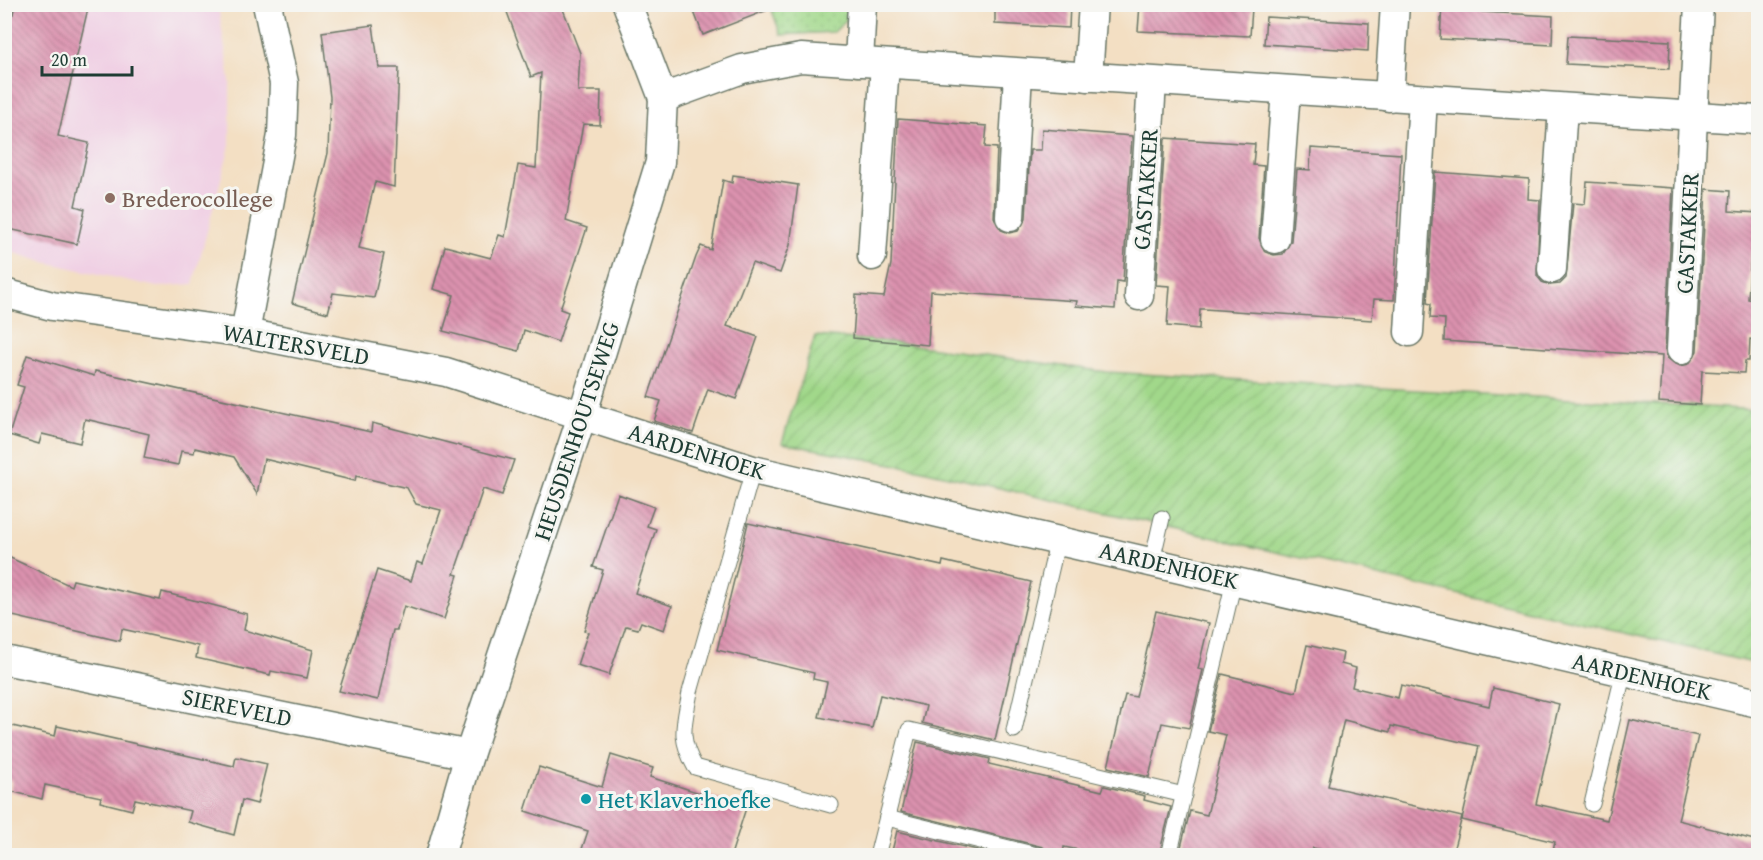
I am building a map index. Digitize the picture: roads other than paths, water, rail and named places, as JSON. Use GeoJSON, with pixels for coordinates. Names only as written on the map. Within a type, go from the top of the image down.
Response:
{"type":"FeatureCollection","features":[{"type":"Feature","properties":{"kind":"street"},"geometry":{"type":"LineString","coordinates":[[245,333],[282,135],[284,83],[267,4]]}},
{"type":"Feature","properties":{"kind":"street","name":"HEUSDENHOUTSEWEG"},"geometry":{"type":"LineString","coordinates":[[440,855],[469,755],[582,416],[660,162],[663,98],[627,4]]}},
{"type":"Feature","properties":{"kind":"street"},"geometry":{"type":"LineString","coordinates":[[862,4],[872,63],[872,256]]}},
{"type":"Feature","properties":{"kind":"street"},"geometry":{"type":"LineString","coordinates":[[1088,77],[1093,4]]}},
{"type":"Feature","properties":{"kind":"street"},"geometry":{"type":"LineString","coordinates":[[1389,97],[1395,4]]}},
{"type":"Feature","properties":{"kind":"street","name":"GASTAKKER"},"geometry":{"type":"LineString","coordinates":[[1681,350],[1699,6]]}},
{"type":"Feature","properties":{"kind":"street"},"geometry":{"type":"LineString","coordinates":[[663,98],[742,69],[801,58],[1758,120]]}},
{"type":"Feature","properties":{"kind":"street"},"geometry":{"type":"LineString","coordinates":[[1010,217],[1018,72]]}},
{"type":"Feature","properties":{"kind":"street","name":"GASTAKKER"},"geometry":{"type":"LineString","coordinates":[[1138,296],[1152,82]]}},
{"type":"Feature","properties":{"kind":"street"},"geometry":{"type":"LineString","coordinates":[[1275,239],[1286,90]]}},
{"type":"Feature","properties":{"kind":"street"},"geometry":{"type":"LineString","coordinates":[[1408,332],[1423,99]]}},
{"type":"Feature","properties":{"kind":"street"},"geometry":{"type":"LineString","coordinates":[[1552,269],[1563,108]]}},
{"type":"Feature","properties":{"kind":"street","name":"WALTERSVELD"},"geometry":{"type":"LineString","coordinates":[[4,293],[52,306],[245,333],[446,372],[582,416]]}},
{"type":"Feature","properties":{"kind":"street","name":"AARDENHOEK"},"geometry":{"type":"LineString","coordinates":[[582,416],[753,470],[1758,703]]}},
{"type":"Feature","properties":{"kind":"street","name":"SIEREVELD"},"geometry":{"type":"LineString","coordinates":[[4,660],[469,755]]}},
{"type":"Feature","properties":{"kind":"lane"},"geometry":{"type":"LineString","coordinates":[[753,470],[690,692],[684,726],[684,747],[696,767],[831,805]]}},
{"type":"Feature","properties":{"kind":"lane"},"geometry":{"type":"LineString","coordinates":[[1152,561],[1162,518]]}},
{"type":"Feature","properties":{"kind":"lane"},"geometry":{"type":"LineString","coordinates":[[1014,730],[1058,539]]}},
{"type":"Feature","properties":{"kind":"lane"},"geometry":{"type":"LineString","coordinates":[[1169,855],[1234,581]]}},
{"type":"Feature","properties":{"kind":"lane"},"geometry":{"type":"LineString","coordinates":[[1592,804],[1624,671]]}},
{"type":"Feature","properties":{"kind":"lane"},"geometry":{"type":"LineString","coordinates":[[877,855],[909,730],[1184,795]]}},
{"type":"Feature","properties":{"kind":"lane"},"geometry":{"type":"LineString","coordinates":[[886,818],[1041,855]]}},
{"type":"Feature","properties":{"kind":"place","name":"Brederocollege"},"geometry":{"type":"Point","coordinates":[110,198]}},
{"type":"Feature","properties":{"kind":"place","name":"Het Klaverhoefke"},"geometry":{"type":"Point","coordinates":[586,799]}}]}
